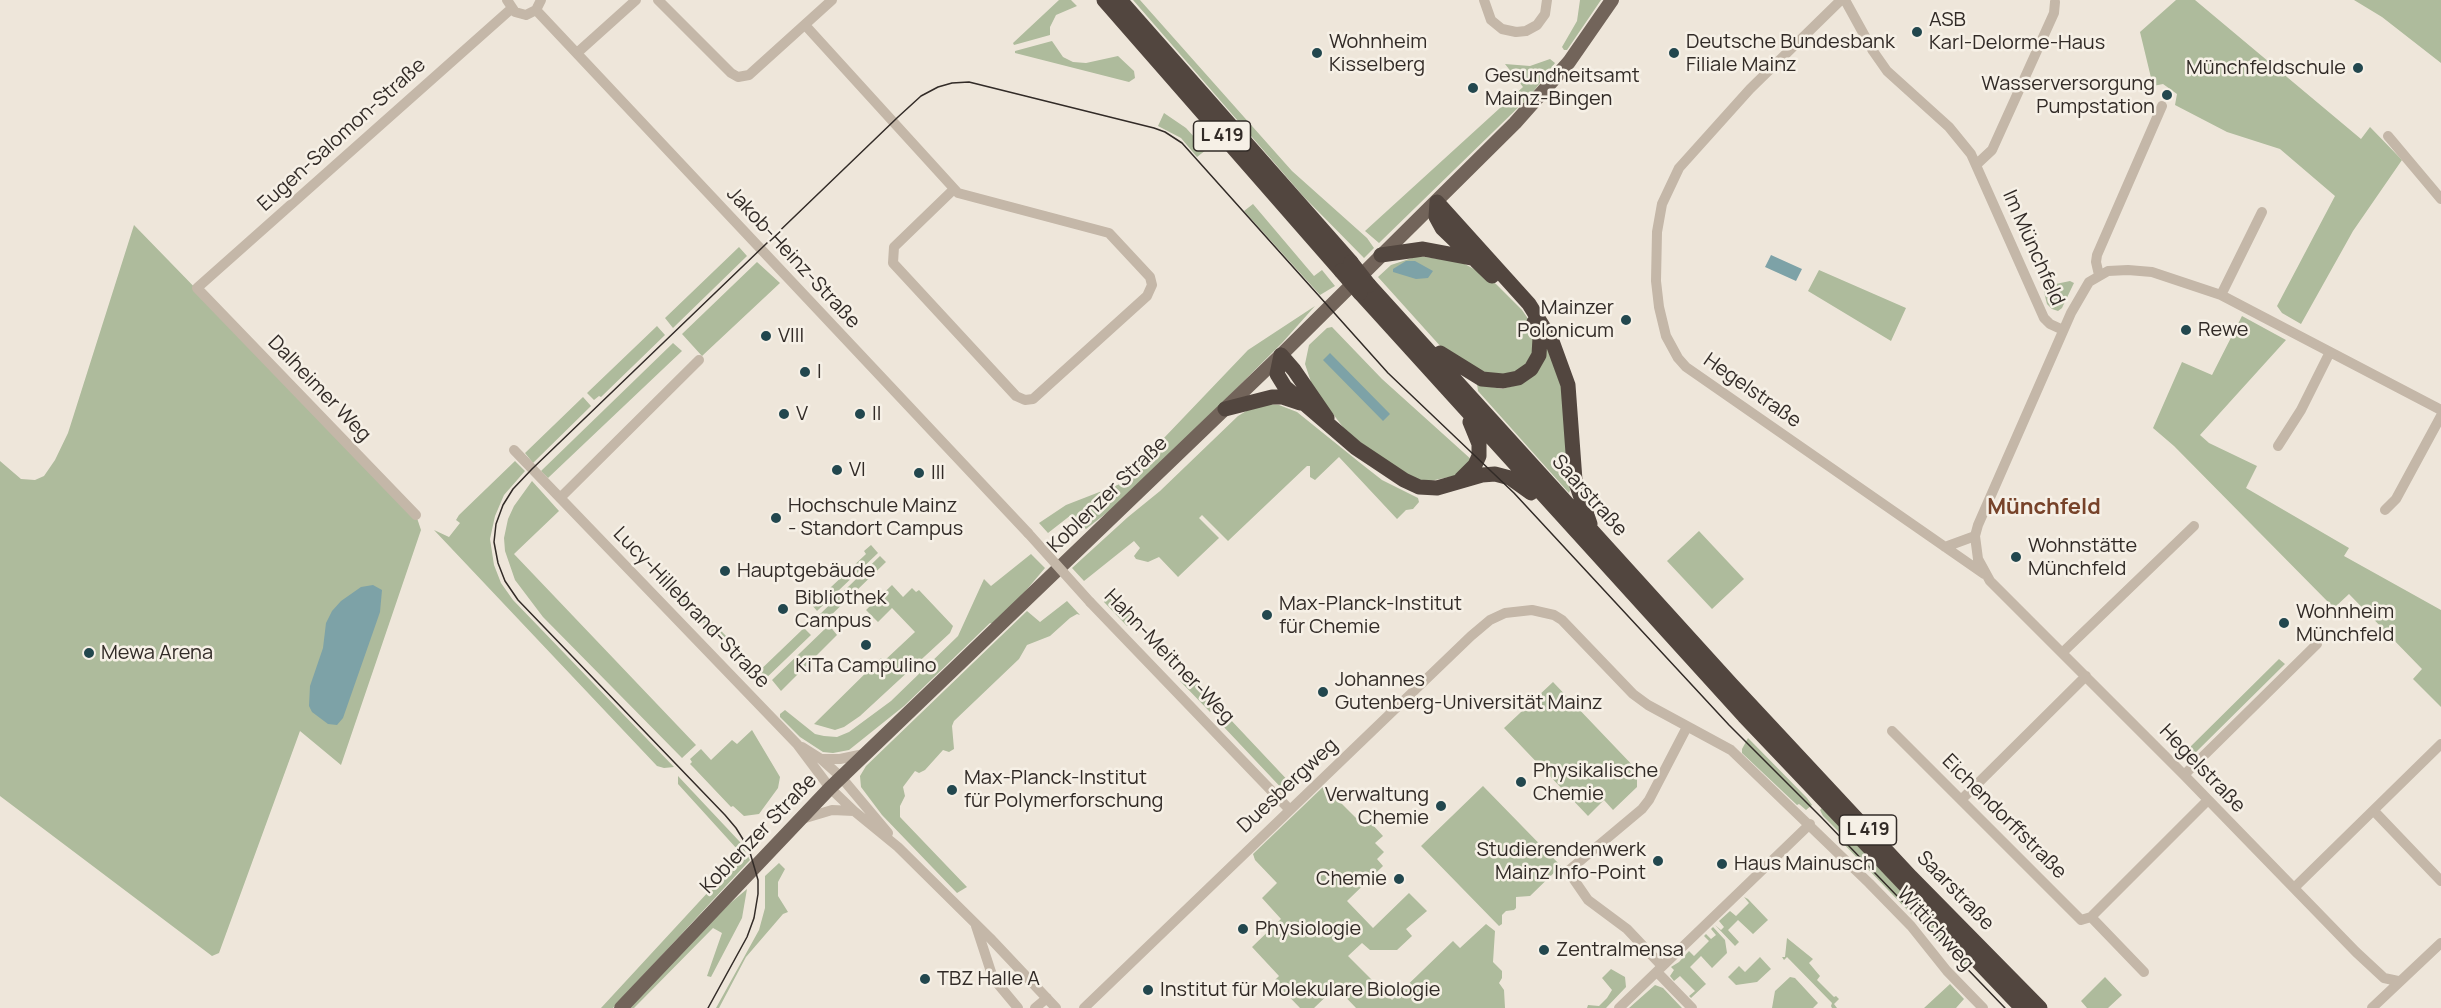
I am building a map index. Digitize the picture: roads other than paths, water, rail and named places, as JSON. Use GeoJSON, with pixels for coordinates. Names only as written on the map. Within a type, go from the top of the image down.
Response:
{"type":"FeatureCollection","features":[{"type":"Feature","properties":{"kind":"highway","name":"Saarstraße"},"geometry":{"type":"LineString","coordinates":[[1104,0],[1346,267]]}},
{"type":"Feature","properties":{"kind":"highway","name":"Saarstraße"},"geometry":{"type":"LineString","coordinates":[[1120,0],[1466,411],[1744,716],[2022,1008]]}},
{"type":"Feature","properties":{"kind":"highway"},"geometry":{"type":"LineString","coordinates":[[1415,336],[1458,366],[1482,379],[1510,381],[1518,378],[1532,369],[1541,347],[1538,329],[1527,310],[1442,228],[1436,217],[1437,202]]}},
{"type":"Feature","properties":{"kind":"highway"},"geometry":{"type":"LineString","coordinates":[[1437,202],[1529,304],[1552,341],[1568,385],[1575,480],[1595,535]]}},
{"type":"Feature","properties":{"kind":"highway"},"geometry":{"type":"LineString","coordinates":[[1381,255],[1423,249],[1474,259]]}},
{"type":"Feature","properties":{"kind":"highway","name":"Saarstraße"},"geometry":{"type":"LineString","coordinates":[[1365,289],[1415,336],[1595,535],[1911,877],[2040,1008]]}},
{"type":"Feature","properties":{"kind":"highway"},"geometry":{"type":"LineString","coordinates":[[1281,355],[1277,370],[1280,381],[1302,404],[1376,463],[1414,485],[1437,488],[1482,475],[1501,475],[1515,481],[1556,511]]}},
{"type":"Feature","properties":{"kind":"highway"},"geometry":{"type":"LineString","coordinates":[[1281,355],[1336,431]]}},
{"type":"Feature","properties":{"kind":"highway"},"geometry":{"type":"LineString","coordinates":[[1225,409],[1272,397],[1282,397],[1302,404]]}},
{"type":"Feature","properties":{"kind":"highway"},"geometry":{"type":"LineString","coordinates":[[1458,482],[1474,465],[1480,453],[1478,440],[1466,411]]}},
{"type":"Feature","properties":{"kind":"main road","name":"Koblenzer Straße"},"geometry":{"type":"LineString","coordinates":[[621,1008],[796,822],[864,754],[1281,355],[1515,123],[1584,42],[1612,0]]}},
{"type":"Feature","properties":{"kind":"street"},"geometry":{"type":"LineString","coordinates":[[577,54],[636,0]]}},
{"type":"Feature","properties":{"kind":"street"},"geometry":{"type":"LineString","coordinates":[[658,0],[731,73],[738,77],[749,75],[832,0]]}},
{"type":"Feature","properties":{"kind":"street"},"geometry":{"type":"LineString","coordinates":[[1484,0],[1491,20],[1502,29],[1516,33],[1537,25],[1545,14],[1547,0]]}},
{"type":"Feature","properties":{"kind":"street","name":"Im Münchfeld"},"geometry":{"type":"LineString","coordinates":[[1843,0],[1887,71],[1954,132],[1977,164],[2044,318],[2050,324],[2063,330],[1975,536]]}},
{"type":"Feature","properties":{"kind":"street","name":"Hegelstraße"},"geometry":{"type":"LineString","coordinates":[[1843,0],[1750,89],[1679,168],[1662,204],[1657,232],[1656,270],[1659,307],[1666,336],[1677,358],[1686,368],[1984,574],[2384,978],[2398,981]]}},
{"type":"Feature","properties":{"kind":"street"},"geometry":{"type":"LineString","coordinates":[[1977,164],[1989,154],[1995,144],[2054,13],[2055,2]]}},
{"type":"Feature","properties":{"kind":"street","name":"Eugen-Salomon-Straße"},"geometry":{"type":"LineString","coordinates":[[196,288],[509,4],[520,14],[526,15],[539,5]]}},
{"type":"Feature","properties":{"kind":"street","name":"Jakob-Heinz-Straße"},"geometry":{"type":"LineString","coordinates":[[539,5],[577,54],[1025,532]]}},
{"type":"Feature","properties":{"kind":"street"},"geometry":{"type":"LineString","coordinates":[[805,25],[961,195],[1109,233],[1147,272],[1151,281],[1151,288],[1147,296],[1033,399],[1025,400],[1016,396],[893,263],[894,247],[954,189]]}},
{"type":"Feature","properties":{"kind":"street"},"geometry":{"type":"LineString","coordinates":[[2099,275],[2097,255],[2162,106]]}},
{"type":"Feature","properties":{"kind":"street"},"geometry":{"type":"LineString","coordinates":[[2388,136],[2441,199]]}},
{"type":"Feature","properties":{"kind":"street"},"geometry":{"type":"LineString","coordinates":[[2221,295],[2262,212]]}},
{"type":"Feature","properties":{"kind":"street"},"geometry":{"type":"LineString","coordinates":[[2063,330],[2089,282],[2099,275],[2122,270],[2152,272],[2221,295],[2441,410]]}},
{"type":"Feature","properties":{"kind":"street","name":"Dalheimer Weg"},"geometry":{"type":"LineString","coordinates":[[196,288],[416,515]]}},
{"type":"Feature","properties":{"kind":"street"},"geometry":{"type":"LineString","coordinates":[[2278,446],[2301,410],[2330,352]]}},
{"type":"Feature","properties":{"kind":"street"},"geometry":{"type":"LineString","coordinates":[[560,498],[699,360]]}},
{"type":"Feature","properties":{"kind":"street"},"geometry":{"type":"LineString","coordinates":[[2385,510],[2396,499],[2441,416]]}},
{"type":"Feature","properties":{"kind":"street","name":"Lucy-Hillebrand-Straße"},"geometry":{"type":"LineString","coordinates":[[514,450],[797,744],[830,788],[854,812],[898,847]]}},
{"type":"Feature","properties":{"kind":"street"},"geometry":{"type":"LineString","coordinates":[[2062,653],[2194,526]]}},
{"type":"Feature","properties":{"kind":"street","name":"Hahn-Meitner-Weg"},"geometry":{"type":"LineString","coordinates":[[1025,532],[1289,809]]}},
{"type":"Feature","properties":{"kind":"street"},"geometry":{"type":"LineString","coordinates":[[1945,547],[1975,536]]}},
{"type":"Feature","properties":{"kind":"street","name":"Hegelstraße"},"geometry":{"type":"LineString","coordinates":[[1975,536],[1976,552],[1984,574]]}},
{"type":"Feature","properties":{"kind":"street","name":"Duesbergweg"},"geometry":{"type":"LineString","coordinates":[[1084,1008],[1468,639],[1490,620],[1517,610],[1541,612],[1562,620],[1633,694],[1648,705],[1731,750],[1810,824]]}},
{"type":"Feature","properties":{"kind":"street"},"geometry":{"type":"LineString","coordinates":[[2184,775],[2317,644]]}},
{"type":"Feature","properties":{"kind":"street"},"geometry":{"type":"LineString","coordinates":[[1962,799],[2086,676]]}},
{"type":"Feature","properties":{"kind":"street"},"geometry":{"type":"LineString","coordinates":[[1687,727],[1642,809],[1568,871],[1588,900],[1627,929],[1692,1008]]}},
{"type":"Feature","properties":{"kind":"street","name":"Eichendorffstraße"},"geometry":{"type":"LineString","coordinates":[[1892,731],[2078,918],[2085,920],[2091,917],[2144,972]]}},
{"type":"Feature","properties":{"kind":"street","name":"Lucy-Hillebrand-Straße"},"geometry":{"type":"LineString","coordinates":[[797,744],[821,759],[841,777],[898,847]]}},
{"type":"Feature","properties":{"kind":"street"},"geometry":{"type":"LineString","coordinates":[[2294,888],[2441,744]]}},
{"type":"Feature","properties":{"kind":"street"},"geometry":{"type":"LineString","coordinates":[[821,759],[840,759],[864,754]]}},
{"type":"Feature","properties":{"kind":"street"},"geometry":{"type":"LineString","coordinates":[[2091,917],[2208,800]]}},
{"type":"Feature","properties":{"kind":"street"},"geometry":{"type":"LineString","coordinates":[[796,822],[832,810],[854,812]]}},
{"type":"Feature","properties":{"kind":"street"},"geometry":{"type":"LineString","coordinates":[[2374,811],[2441,881]]}},
{"type":"Feature","properties":{"kind":"street"},"geometry":{"type":"LineString","coordinates":[[1619,1008],[1810,824]]}},
{"type":"Feature","properties":{"kind":"street","name":"Wittichweg"},"geometry":{"type":"LineString","coordinates":[[1810,824],[1911,926],[1947,971],[1983,1008]]}},
{"type":"Feature","properties":{"kind":"street"},"geometry":{"type":"LineString","coordinates":[[898,847],[1056,1008]]}},
{"type":"Feature","properties":{"kind":"street"},"geometry":{"type":"LineString","coordinates":[[975,923],[993,978],[1018,1008]]}},
{"type":"Feature","properties":{"kind":"street"},"geometry":{"type":"LineString","coordinates":[[2372,1008],[2398,981],[2441,943]]}},
{"type":"Feature","properties":{"kind":"street"},"geometry":{"type":"LineString","coordinates":[[1035,1008],[1047,998]]}},
{"type":"Feature","properties":{"kind":"water"},"geometry":{"type":"Polygon","coordinates":[[[1771,255],[1802,269],[1796,281],[1765,267],[1771,255]]]}},
{"type":"Feature","properties":{"kind":"water"},"geometry":{"type":"Polygon","coordinates":[[[1406,261],[1415,261],[1433,271],[1428,278],[1416,279],[1393,272],[1393,269],[1406,261]]]}},
{"type":"Feature","properties":{"kind":"water"},"geometry":{"type":"Polygon","coordinates":[[[1330,353],[1390,414],[1383,421],[1323,360],[1330,353]]]}},
{"type":"Feature","properties":{"kind":"water"},"geometry":{"type":"Polygon","coordinates":[[[373,585],[382,590],[380,612],[343,718],[337,725],[328,724],[312,712],[309,706],[310,686],[323,648],[326,623],[332,611],[341,601],[361,587],[373,585]]]}},
{"type":"Feature","properties":{"kind":"tram line"},"geometry":{"type":"LineString","coordinates":[[708,1008],[747,937],[754,918],[758,880],[749,849],[725,815],[518,600],[505,581],[498,563],[494,542],[496,524],[503,505],[513,489],[532,469],[898,117],[921,96],[938,87],[969,82],[1154,128],[1182,143],[1388,373],[1514,493],[1729,725],[2005,1008]]}},
{"type":"Feature","properties":{"kind":"place","name":"ASB Karl-Delorme-Haus"},"geometry":{"type":"Point","coordinates":[1917,32]}},
{"type":"Feature","properties":{"kind":"place","name":"Wohnheim Kisselberg"},"geometry":{"type":"Point","coordinates":[1317,53]}},
{"type":"Feature","properties":{"kind":"place","name":"Deutsche Bundesbank Filiale Mainz"},"geometry":{"type":"Point","coordinates":[1674,53]}},
{"type":"Feature","properties":{"kind":"place","name":"Münchfeldschule"},"geometry":{"type":"Point","coordinates":[2358,68]}},
{"type":"Feature","properties":{"kind":"place","name":"Gesundheitsamt Mainz-Bingen"},"geometry":{"type":"Point","coordinates":[1473,88]}},
{"type":"Feature","properties":{"kind":"place","name":"Wasserversorgung Pumpstation"},"geometry":{"type":"Point","coordinates":[2167,95]}},
{"type":"Feature","properties":{"kind":"place","name":"Mainzer Polonicum"},"geometry":{"type":"Point","coordinates":[1626,320]}},
{"type":"Feature","properties":{"kind":"place","name":"Rewe"},"geometry":{"type":"Point","coordinates":[2186,330]}},
{"type":"Feature","properties":{"kind":"place","name":"VIII"},"geometry":{"type":"Point","coordinates":[766,336]}},
{"type":"Feature","properties":{"kind":"place","name":"I"},"geometry":{"type":"Point","coordinates":[805,372]}},
{"type":"Feature","properties":{"kind":"place","name":"V"},"geometry":{"type":"Point","coordinates":[784,414]}},
{"type":"Feature","properties":{"kind":"place","name":"II"},"geometry":{"type":"Point","coordinates":[860,414]}},
{"type":"Feature","properties":{"kind":"place","name":"VI"},"geometry":{"type":"Point","coordinates":[837,470]}},
{"type":"Feature","properties":{"kind":"place","name":"III"},"geometry":{"type":"Point","coordinates":[919,473]}},
{"type":"Feature","properties":{"kind":"place","name":"Hochschule Mainz - Standort Campus"},"geometry":{"type":"Point","coordinates":[776,518]}},
{"type":"Feature","properties":{"kind":"place","name":"Wohnstätte Münchfeld"},"geometry":{"type":"Point","coordinates":[2016,557]}},
{"type":"Feature","properties":{"kind":"place","name":"Hauptgebäude"},"geometry":{"type":"Point","coordinates":[725,571]}},
{"type":"Feature","properties":{"kind":"place","name":"Bibliothek Campus"},"geometry":{"type":"Point","coordinates":[783,609]}},
{"type":"Feature","properties":{"kind":"place","name":"Max-Planck-Institut für Chemie"},"geometry":{"type":"Point","coordinates":[1267,615]}},
{"type":"Feature","properties":{"kind":"place","name":"Wohnheim Münchfeld"},"geometry":{"type":"Point","coordinates":[2284,623]}},
{"type":"Feature","properties":{"kind":"place","name":"KiTa Campulino"},"geometry":{"type":"Point","coordinates":[866,645]}},
{"type":"Feature","properties":{"kind":"place","name":"Mewa Arena"},"geometry":{"type":"Point","coordinates":[89,653]}},
{"type":"Feature","properties":{"kind":"place","name":"Johannes Gutenberg-Universität Mainz"},"geometry":{"type":"Point","coordinates":[1323,692]}},
{"type":"Feature","properties":{"kind":"place","name":"Physikalische Chemie"},"geometry":{"type":"Point","coordinates":[1521,782]}},
{"type":"Feature","properties":{"kind":"place","name":"Max-Planck-Institut für Polymerforschung"},"geometry":{"type":"Point","coordinates":[952,790]}},
{"type":"Feature","properties":{"kind":"place","name":"Verwaltung Chemie"},"geometry":{"type":"Point","coordinates":[1441,806]}},
{"type":"Feature","properties":{"kind":"place","name":"Studierendenwerk Mainz Info-Point"},"geometry":{"type":"Point","coordinates":[1658,861]}},
{"type":"Feature","properties":{"kind":"place","name":"Haus Mainusch"},"geometry":{"type":"Point","coordinates":[1722,864]}},
{"type":"Feature","properties":{"kind":"place","name":"Chemie"},"geometry":{"type":"Point","coordinates":[1399,879]}},
{"type":"Feature","properties":{"kind":"place","name":"Physiologie"},"geometry":{"type":"Point","coordinates":[1243,929]}},
{"type":"Feature","properties":{"kind":"place","name":"Zentralmensa"},"geometry":{"type":"Point","coordinates":[1544,950]}},
{"type":"Feature","properties":{"kind":"place","name":"TBZ Halle A"},"geometry":{"type":"Point","coordinates":[925,979]}},
{"type":"Feature","properties":{"kind":"place","name":"Institut für Molekulare Biologie"},"geometry":{"type":"Point","coordinates":[1148,990]}},
{"type":"Feature","properties":{"kind":"district","name":"Münchfeld"},"geometry":{"type":"Point","coordinates":[2044,508]}}]}
